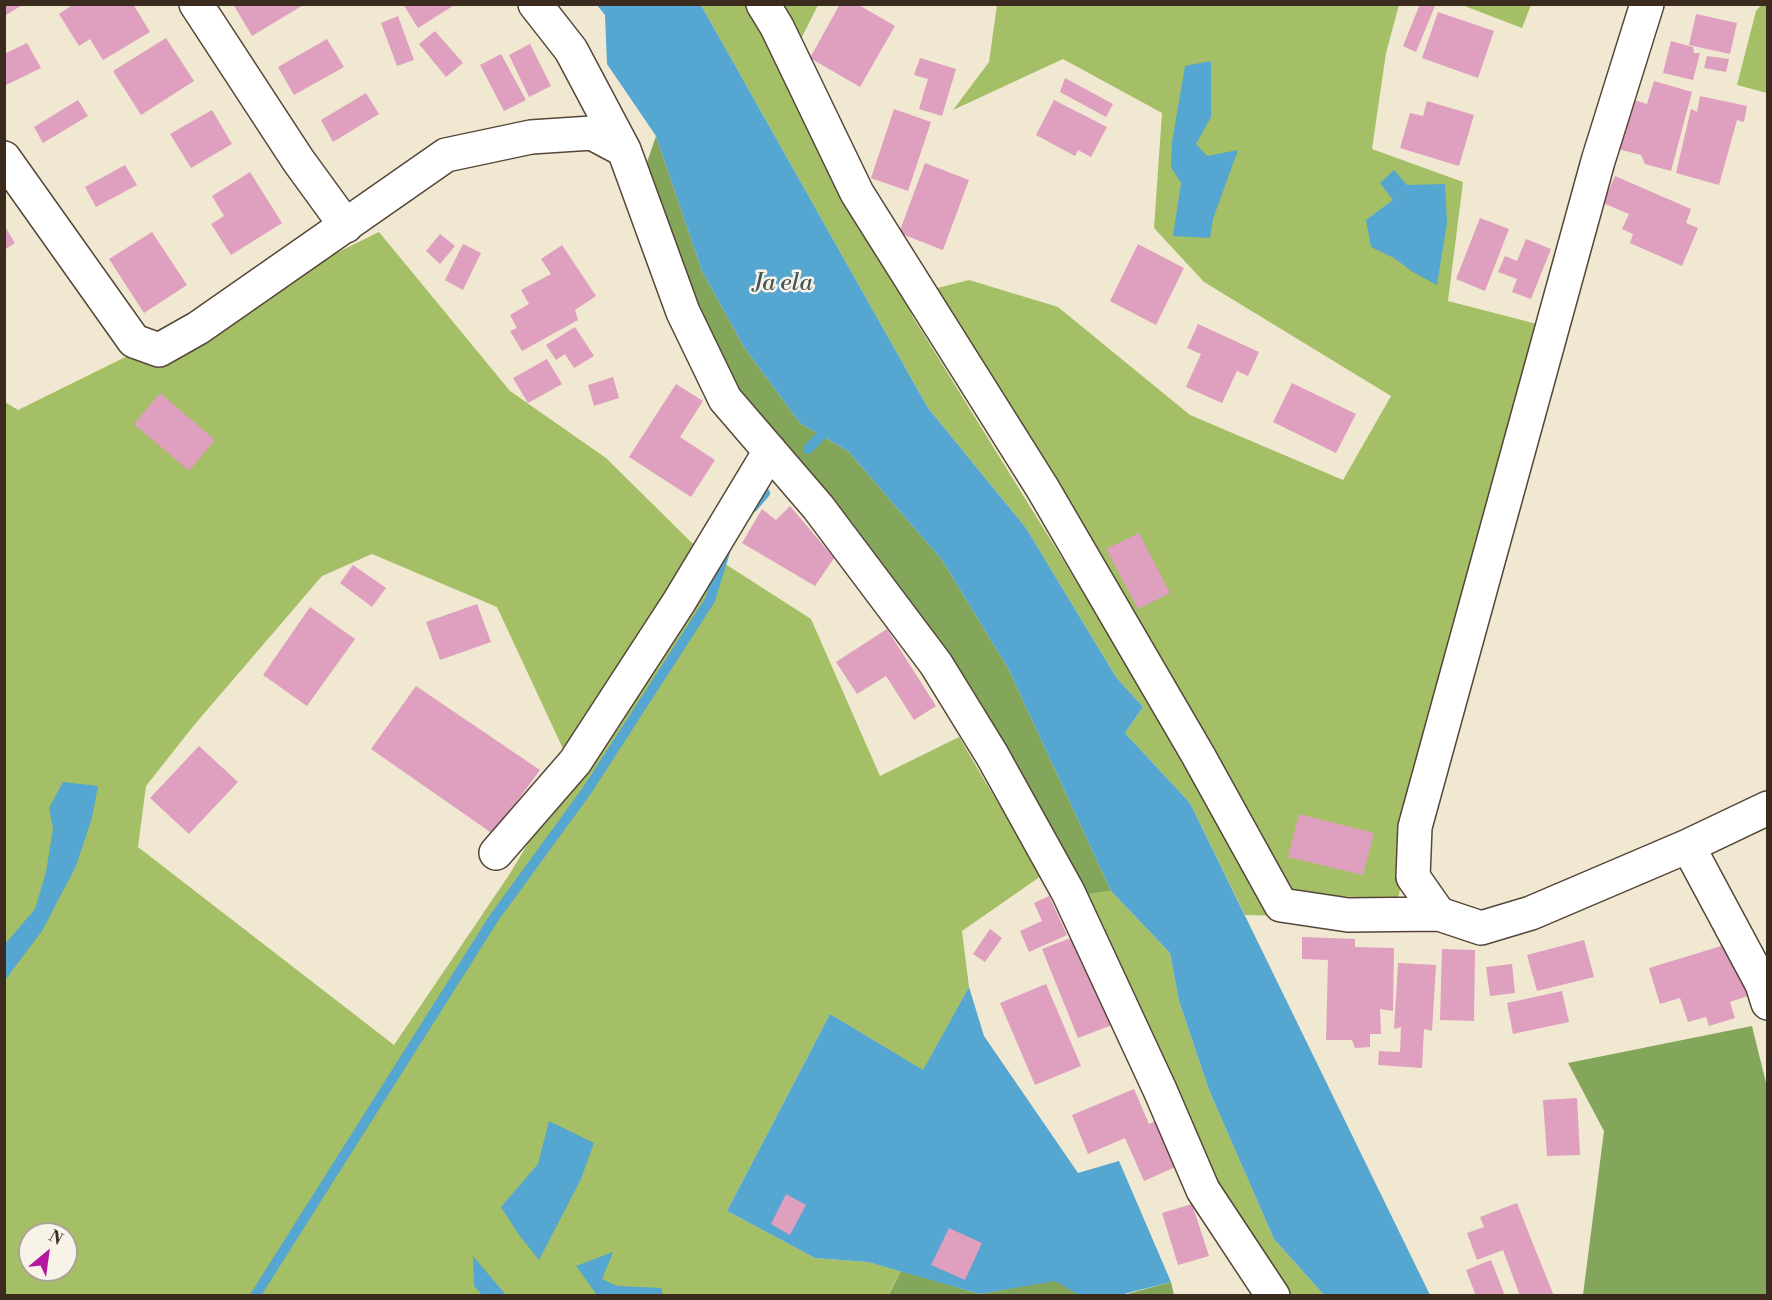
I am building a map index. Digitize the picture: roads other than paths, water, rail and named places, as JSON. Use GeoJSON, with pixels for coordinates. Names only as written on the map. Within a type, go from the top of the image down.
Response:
{"type":"FeatureCollection","features":[{"type":"Feature","properties":{"kind":"street"},"geometry":{"type":"LineString","coordinates":[[196,4],[298,160],[346,226]]}},
{"type":"Feature","properties":{"kind":"street"},"geometry":{"type":"LineString","coordinates":[[535,4],[571,50],[624,150],[683,312],[725,399],[818,507],[936,664],[992,755],[1068,892],[1160,1090],[1203,1190],[1273,1296]]}},
{"type":"Feature","properties":{"kind":"street"},"geometry":{"type":"LineString","coordinates":[[763,4],[777,27],[857,193],[1043,489],[1198,755],[1281,905],[1348,915],[1439,914],[1481,928],[1531,914],[1688,846],[1767,808]]}},
{"type":"Feature","properties":{"kind":"street"},"geometry":{"type":"LineString","coordinates":[[1439,914],[1413,877],[1415,827],[1598,161],[1647,4]]}},
{"type":"Feature","properties":{"kind":"street"},"geometry":{"type":"LineString","coordinates":[[4,158],[134,341],[159,350],[198,328],[446,156],[531,137],[592,133],[624,150]]}},
{"type":"Feature","properties":{"kind":"street"},"geometry":{"type":"LineString","coordinates":[[496,853],[575,762],[679,602],[770,451]]}},
{"type":"Feature","properties":{"kind":"street"},"geometry":{"type":"LineString","coordinates":[[1688,846],[1762,984],[1767,1003]]}},
{"type":"Feature","properties":{"kind":"water","name":"Ja ela"},"geometry":{"type":"Polygon","coordinates":[[[597,5],[701,5],[928,408],[1026,528],[1116,677],[1143,707],[1125,733],[1190,803],[1430,1295],[1324,1295],[1274,1239],[1209,1090],[1179,1001],[1170,953],[1111,891],[1008,668],[942,560],[848,451],[800,423],[744,347],[702,271],[656,136],[607,64],[605,15],[597,5]]]}},
{"type":"Feature","properties":{"kind":"water"},"geometry":{"type":"Polygon","coordinates":[[[1211,61],[1211,117],[1196,144],[1207,156],[1238,150],[1213,219],[1210,238],[1173,236],[1181,183],[1171,167],[1172,142],[1185,66],[1211,61]]]}},
{"type":"Feature","properties":{"kind":"water"},"geometry":{"type":"Polygon","coordinates":[[[1394,170],[1407,185],[1445,184],[1447,223],[1437,285],[1394,258],[1371,247],[1366,220],[1393,200],[1380,183],[1394,170]]]}},
{"type":"Feature","properties":{"kind":"water"},"geometry":{"type":"Polygon","coordinates":[[[63,782],[98,786],[92,818],[76,866],[42,931],[5,980],[5,944],[35,909],[46,872],[53,829],[49,808],[63,782]]]}},
{"type":"Feature","properties":{"kind":"water"},"geometry":{"type":"Polygon","coordinates":[[[969,987],[984,1036],[1078,1173],[1119,1161],[1171,1282],[1120,1295],[1079,1295],[1055,1281],[980,1294],[868,1262],[815,1258],[727,1211],[830,1014],[923,1070],[969,987]]]}},
{"type":"Feature","properties":{"kind":"water"},"geometry":{"type":"Polygon","coordinates":[[[549,1121],[594,1143],[581,1179],[539,1260],[501,1207],[538,1164],[549,1121]]]}},
{"type":"Feature","properties":{"kind":"water"},"geometry":{"type":"Polygon","coordinates":[[[613,1252],[602,1279],[617,1286],[662,1288],[662,1295],[597,1295],[576,1266],[613,1252]]]}},
{"type":"Feature","properties":{"kind":"water"},"geometry":{"type":"Polygon","coordinates":[[[473,1256],[506,1295],[482,1295],[474,1286],[473,1256]]]}},
{"type":"Feature","properties":{"kind":"waterway"},"geometry":{"type":"LineString","coordinates":[[808,449],[831,425]]}},
{"type":"Feature","properties":{"kind":"waterway"},"geometry":{"type":"LineString","coordinates":[[753,507],[765,493]]}},
{"type":"Feature","properties":{"kind":"waterway"},"geometry":{"type":"LineString","coordinates":[[255,1296],[494,918],[588,789],[710,600],[725,552]]}}]}
